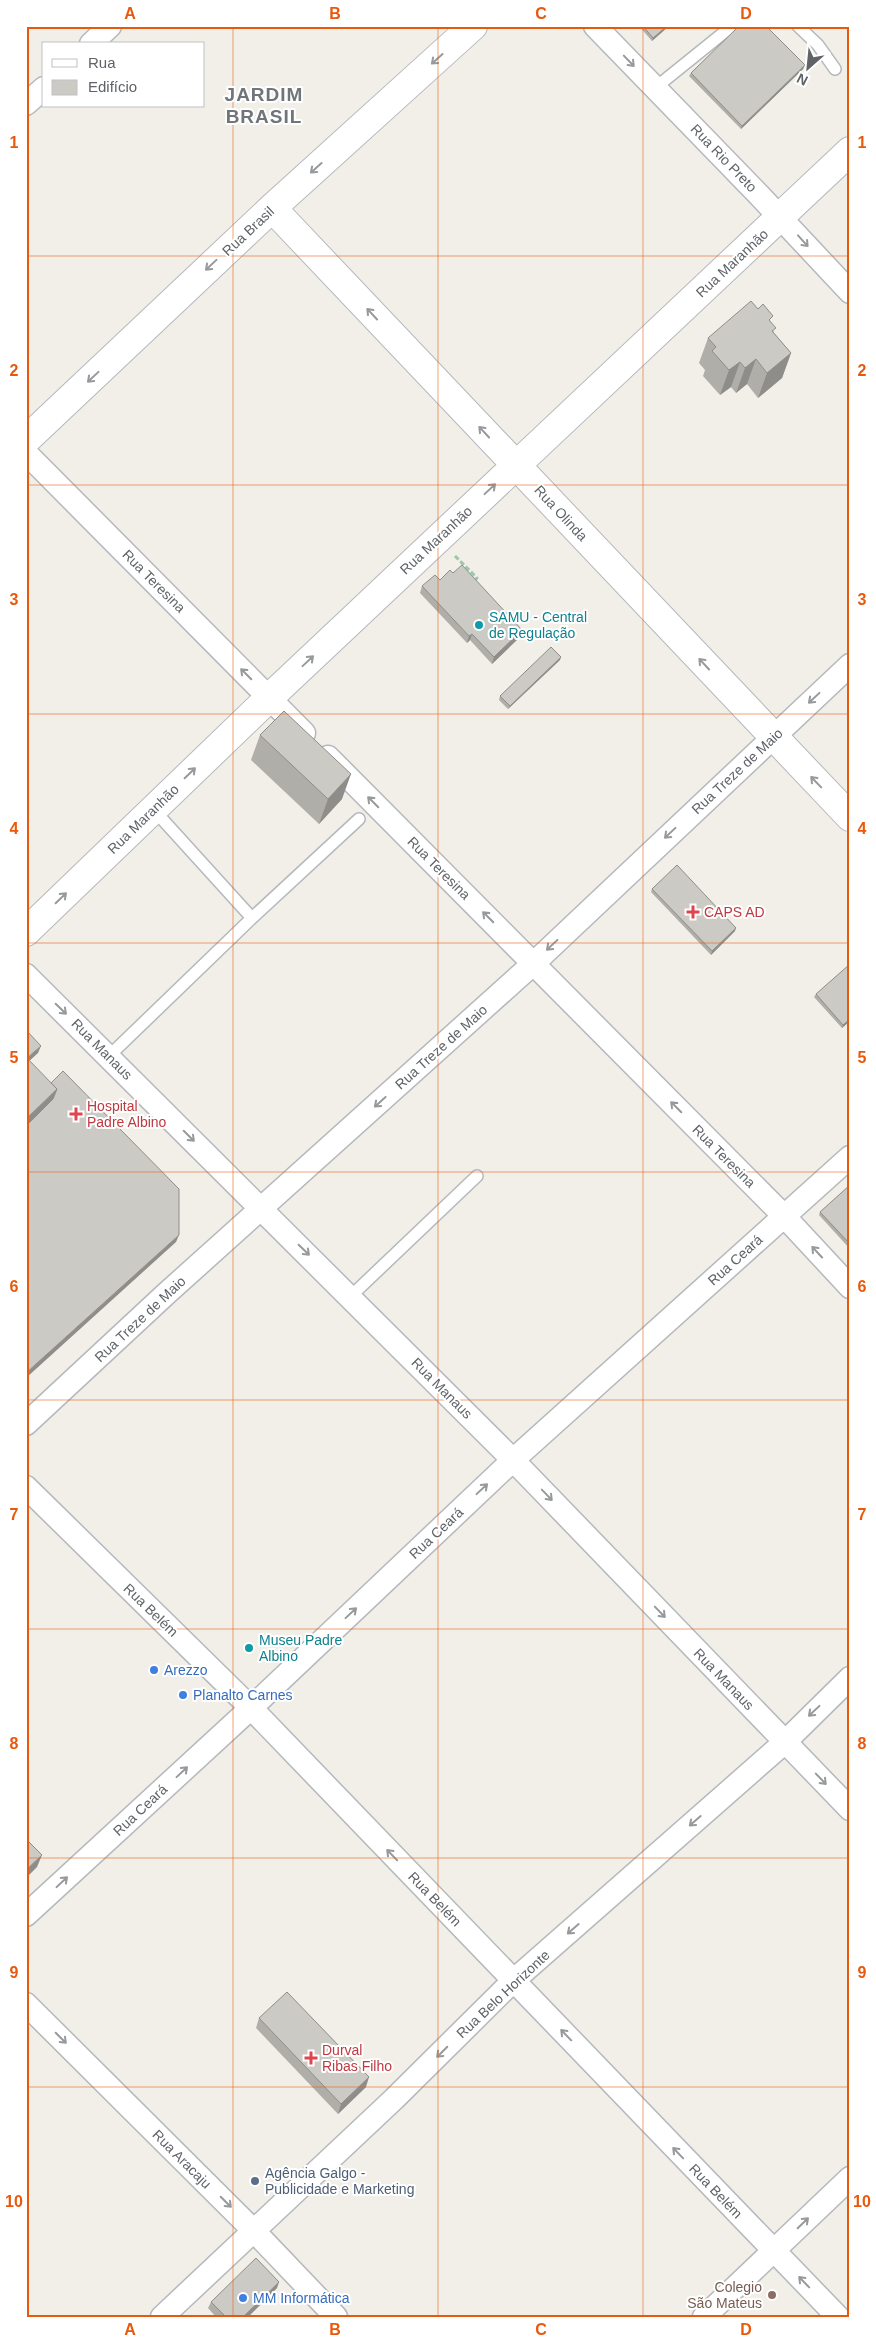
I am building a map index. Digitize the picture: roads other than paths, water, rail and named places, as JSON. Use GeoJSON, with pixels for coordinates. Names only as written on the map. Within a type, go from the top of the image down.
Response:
{"type":"FeatureCollection","features":[{"type":"Feature","properties":{"kind":"street","name":"Rua Brasil"},"geometry":{"type":"LineString","coordinates":[[26,440],[272,208],[473,26]]}},
{"type":"Feature","properties":{"kind":"street","name":"Rua Rio Preto"},"geometry":{"type":"LineString","coordinates":[[595,26],[781,217],[850,292]]}},
{"type":"Feature","properties":{"kind":"street"},"geometry":{"type":"LineString","coordinates":[[26,104],[42,90]]}},
{"type":"Feature","properties":{"kind":"street","name":"Rua Maranhão"},"geometry":{"type":"LineString","coordinates":[[26,932],[269,698],[850,151]]}},
{"type":"Feature","properties":{"kind":"street","name":"Rua Olinda"},"geometry":{"type":"LineString","coordinates":[[272,208],[772,737],[850,817]]}},
{"type":"Feature","properties":{"kind":"street","name":"Rua Teresina"},"geometry":{"type":"LineString","coordinates":[[26,453],[784,1216],[850,1287]]}},
{"type":"Feature","properties":{"kind":"street","name":"Rua Treze de Maio"},"geometry":{"type":"LineString","coordinates":[[26,1424],[160,1299],[534,963],[850,665]]}},
{"type":"Feature","properties":{"kind":"street","name":"Rua Manaus"},"geometry":{"type":"LineString","coordinates":[[26,975],[351,1296],[513,1460],[850,1809]]}},
{"type":"Feature","properties":{"kind":"street","name":"Rua Ceará"},"geometry":{"type":"LineString","coordinates":[[26,1915],[251,1708],[513,1460],[850,1157]]}},
{"type":"Feature","properties":{"kind":"street","name":"Rua Belém"},"geometry":{"type":"LineString","coordinates":[[26,1487],[251,1708],[838,2317]]}},
{"type":"Feature","properties":{"kind":"street","name":"Rua Belo Horizonte"},"geometry":{"type":"LineString","coordinates":[[162,2317],[394,2099],[513,1981],[785,1742],[850,1678]]}},
{"type":"Feature","properties":{"kind":"street","name":"Rua Aracaju"},"geometry":{"type":"LineString","coordinates":[[26,2004],[254,2231],[336,2317]]}},
{"type":"Feature","properties":{"kind":"street"},"geometry":{"type":"LineString","coordinates":[[704,2317],[850,2178]]}},
{"type":"Feature","properties":{"kind":"lane"},"geometry":{"type":"LineString","coordinates":[[656,88],[732,26]]}},
{"type":"Feature","properties":{"kind":"lane"},"geometry":{"type":"LineString","coordinates":[[798,26],[818,46],[835,69]]}},
{"type":"Feature","properties":{"kind":"lane"},"geometry":{"type":"LineString","coordinates":[[153,809],[252,918]]}},
{"type":"Feature","properties":{"kind":"lane"},"geometry":{"type":"LineString","coordinates":[[109,1056],[358,819]]}},
{"type":"Feature","properties":{"kind":"lane"},"geometry":{"type":"LineString","coordinates":[[351,1296],[477,1176]]}},
{"type":"Feature","properties":{"kind":"place","name":"SAMU - Central de Regulação"},"geometry":{"type":"Point","coordinates":[479,625]}},
{"type":"Feature","properties":{"kind":"place","name":"CAPS AD"},"geometry":{"type":"Point","coordinates":[693,912]}},
{"type":"Feature","properties":{"kind":"place","name":"Hospital Padre Albino"},"geometry":{"type":"Point","coordinates":[76,1114]}},
{"type":"Feature","properties":{"kind":"place","name":"Museu Padre Albino"},"geometry":{"type":"Point","coordinates":[249,1648]}},
{"type":"Feature","properties":{"kind":"place","name":"Arezzo"},"geometry":{"type":"Point","coordinates":[154,1670]}},
{"type":"Feature","properties":{"kind":"place","name":"Planalto Carnes"},"geometry":{"type":"Point","coordinates":[183,1695]}},
{"type":"Feature","properties":{"kind":"place","name":"Durval Ribas Filho"},"geometry":{"type":"Point","coordinates":[311,2058]}},
{"type":"Feature","properties":{"kind":"place","name":"Agência Galgo - Publicidade e Marketing"},"geometry":{"type":"Point","coordinates":[255,2181]}},
{"type":"Feature","properties":{"kind":"place","name":"Colegio São Mateus"},"geometry":{"type":"Point","coordinates":[772,2295]}},
{"type":"Feature","properties":{"kind":"place","name":"MM Informática"},"geometry":{"type":"Point","coordinates":[243,2298]}},
{"type":"Feature","properties":{"kind":"district","name":"JARDIM BRASIL"},"geometry":{"type":"Point","coordinates":[264,105]}}]}
